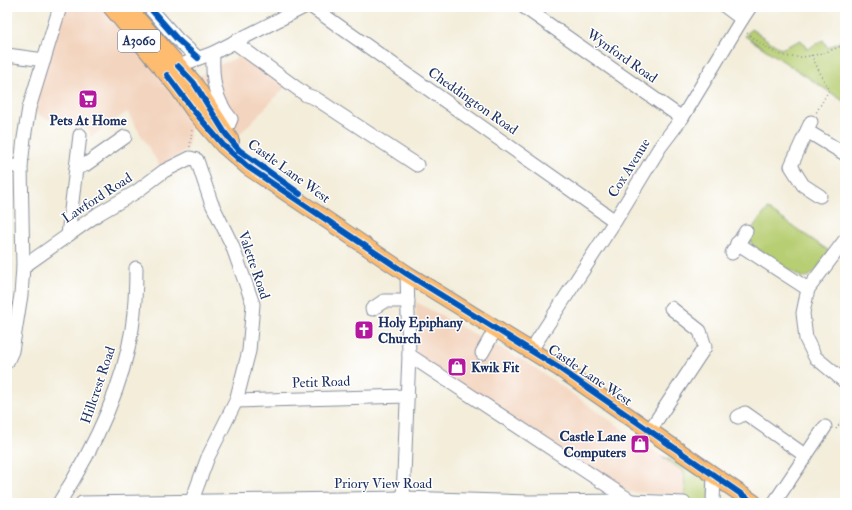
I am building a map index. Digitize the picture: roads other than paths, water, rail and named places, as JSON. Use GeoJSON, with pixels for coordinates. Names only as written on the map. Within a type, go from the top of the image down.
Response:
{"type":"FeatureCollection","features":[{"type":"Feature","properties":{"kind":"main road","name":"Castle Lane West"},"geometry":{"type":"LineString","coordinates":[[111,7],[173,71],[194,83],[225,133],[239,150],[407,274]]}},
{"type":"Feature","properties":{"kind":"main road","name":"Castle Lane West"},"geometry":{"type":"LineString","coordinates":[[128,7],[173,71],[194,111],[223,145],[248,167],[407,274],[531,350],[650,430],[751,502]]}},
{"type":"Feature","properties":{"kind":"street"},"geometry":{"type":"LineString","coordinates":[[7,362],[12,351],[21,295],[23,267],[21,166],[28,108],[60,7]]}},
{"type":"Feature","properties":{"kind":"street"},"geometry":{"type":"LineString","coordinates":[[149,7],[176,39],[198,58]]}},
{"type":"Feature","properties":{"kind":"street"},"geometry":{"type":"LineString","coordinates":[[173,71],[234,42],[288,10],[304,7]]}},
{"type":"Feature","properties":{"kind":"street","name":"Cheddington Road"},"geometry":{"type":"LineString","coordinates":[[312,7],[615,221]]}},
{"type":"Feature","properties":{"kind":"street","name":"Wynford Road"},"geometry":{"type":"LineString","coordinates":[[524,7],[682,118]]}},
{"type":"Feature","properties":{"kind":"street"},"geometry":{"type":"LineString","coordinates":[[726,7],[740,23]]}},
{"type":"Feature","properties":{"kind":"street","name":"Cox Avenue"},"geometry":{"type":"LineString","coordinates":[[531,350],[615,221],[660,147],[682,118],[750,7]]}},
{"type":"Feature","properties":{"kind":"street"},"geometry":{"type":"LineString","coordinates":[[234,42],[306,95],[315,98],[417,165]]}},
{"type":"Feature","properties":{"kind":"street"},"geometry":{"type":"LineString","coordinates":[[213,53],[212,75],[216,96],[222,109],[231,119],[225,133]]}},
{"type":"Feature","properties":{"kind":"street"},"geometry":{"type":"LineString","coordinates":[[7,55],[44,60]]}},
{"type":"Feature","properties":{"kind":"street"},"geometry":{"type":"LineString","coordinates":[[820,196],[803,185],[791,166],[809,126],[845,154]]}},
{"type":"Feature","properties":{"kind":"street"},"geometry":{"type":"LineString","coordinates":[[68,235],[80,135]]}},
{"type":"Feature","properties":{"kind":"street"},"geometry":{"type":"LineString","coordinates":[[76,168],[85,165],[125,137]]}},
{"type":"Feature","properties":{"kind":"street","name":"Lawford Road"},"geometry":{"type":"LineString","coordinates":[[23,267],[98,214],[136,192],[164,171],[190,158]]}},
{"type":"Feature","properties":{"kind":"street","name":"Valette Road"},"geometry":{"type":"LineString","coordinates":[[190,158],[197,160],[211,202],[232,245],[253,304],[249,351],[236,401],[208,457],[191,503]]}},
{"type":"Feature","properties":{"kind":"street"},"geometry":{"type":"LineString","coordinates":[[7,166],[21,166]]}},
{"type":"Feature","properties":{"kind":"street"},"geometry":{"type":"LineString","coordinates":[[746,231],[734,248],[808,289]]}},
{"type":"Feature","properties":{"kind":"street"},"geometry":{"type":"LineString","coordinates":[[845,240],[808,289],[804,313],[806,339],[816,357],[837,377],[845,382]]}},
{"type":"Feature","properties":{"kind":"street","name":"Hillcrest Road"},"geometry":{"type":"LineString","coordinates":[[59,503],[81,468],[93,444],[122,368],[134,317],[136,268]]}},
{"type":"Feature","properties":{"kind":"street"},"geometry":{"type":"LineString","coordinates":[[402,500],[409,355],[407,274]]}},
{"type":"Feature","properties":{"kind":"street"},"geometry":{"type":"LineString","coordinates":[[372,309],[384,301],[408,301]]}},
{"type":"Feature","properties":{"kind":"street"},"geometry":{"type":"LineString","coordinates":[[650,430],[705,346],[700,331],[671,308]]}},
{"type":"Feature","properties":{"kind":"street"},"geometry":{"type":"LineString","coordinates":[[482,353],[496,328]]}},
{"type":"Feature","properties":{"kind":"street"},"geometry":{"type":"LineString","coordinates":[[409,355],[631,501]]}},
{"type":"Feature","properties":{"kind":"street","name":"Petit Road"},"geometry":{"type":"LineString","coordinates":[[236,401],[407,396]]}},
{"type":"Feature","properties":{"kind":"street"},"geometry":{"type":"LineString","coordinates":[[738,418],[745,413],[806,456]]}},
{"type":"Feature","properties":{"kind":"street"},"geometry":{"type":"LineString","coordinates":[[774,503],[825,427]]}},
{"type":"Feature","properties":{"kind":"street"},"geometry":{"type":"LineString","coordinates":[[713,503],[714,475]]}},
{"type":"Feature","properties":{"kind":"street","name":"Priory View Road"},"geometry":{"type":"LineString","coordinates":[[82,503],[402,500],[528,503],[631,501],[684,503]]}},
{"type":"Feature","properties":{"kind":"place","name":"Pets At Home"},"geometry":{"type":"Point","coordinates":[88,99]}},
{"type":"Feature","properties":{"kind":"place","name":"Holy Epiphany Church"},"geometry":{"type":"Point","coordinates":[364,330]}},
{"type":"Feature","properties":{"kind":"place","name":"Kwik Fit"},"geometry":{"type":"Point","coordinates":[457,367]}},
{"type":"Feature","properties":{"kind":"place","name":"Castle Lane Computers"},"geometry":{"type":"Point","coordinates":[640,444]}}]}
